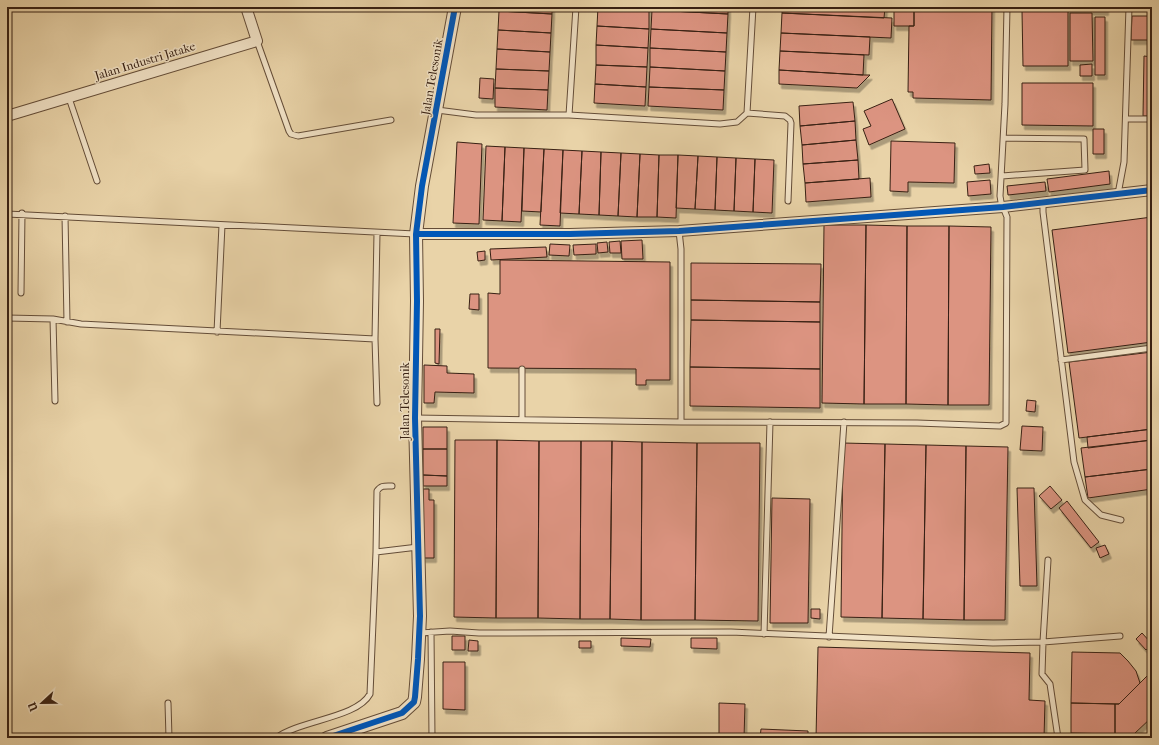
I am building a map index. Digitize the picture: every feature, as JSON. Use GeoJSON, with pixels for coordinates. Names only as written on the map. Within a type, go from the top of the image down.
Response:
{"type":"FeatureCollection","features":[{"type":"Feature","properties":{"kind":"street"},"geometry":{"type":"LineString","coordinates":[[246,7],[257,42]]}},
{"type":"Feature","properties":{"kind":"street","name":"Jalan Telesonik"},"geometry":{"type":"LineString","coordinates":[[327,738],[402,713],[414,702],[418,666],[419,633],[415,418],[417,301],[416,234],[422,186],[455,7]]}},
{"type":"Feature","properties":{"kind":"street","name":"Jalan Industri Jatake"},"geometry":{"type":"LineString","coordinates":[[7,116],[257,42]]}},
{"type":"Feature","properties":{"kind":"street"},"geometry":{"type":"LineString","coordinates":[[416,234],[570,234],[679,231],[1003,207],[1152,190]]}},
{"type":"Feature","properties":{"kind":"lane"},"geometry":{"type":"LineString","coordinates":[[569,115],[576,7]]}},
{"type":"Feature","properties":{"kind":"lane"},"geometry":{"type":"LineString","coordinates":[[437,110],[476,115],[569,115],[720,124],[738,122],[747,112],[753,7]]}},
{"type":"Feature","properties":{"kind":"lane"},"geometry":{"type":"LineString","coordinates":[[415,418],[681,422],[844,422],[1000,426],[1006,423],[1007,217],[1000,196],[1004,138],[1006,7]]}},
{"type":"Feature","properties":{"kind":"lane"},"geometry":{"type":"LineString","coordinates":[[1118,194],[1124,162],[1129,7]]}},
{"type":"Feature","properties":{"kind":"lane"},"geometry":{"type":"LineString","coordinates":[[257,42],[291,134],[298,136],[391,120]]}},
{"type":"Feature","properties":{"kind":"lane"},"geometry":{"type":"LineString","coordinates":[[68,98],[97,181]]}},
{"type":"Feature","properties":{"kind":"lane"},"geometry":{"type":"LineString","coordinates":[[747,112],[785,116],[790,120],[788,201]]}},
{"type":"Feature","properties":{"kind":"lane"},"geometry":{"type":"LineString","coordinates":[[1126,119],[1152,119]]}},
{"type":"Feature","properties":{"kind":"lane"},"geometry":{"type":"LineString","coordinates":[[1002,176],[1085,170],[1084,139],[1004,138]]}},
{"type":"Feature","properties":{"kind":"lane"},"geometry":{"type":"LineString","coordinates":[[1043,203],[1074,462],[1085,500],[1101,515],[1121,520]]}},
{"type":"Feature","properties":{"kind":"lane"},"geometry":{"type":"LineString","coordinates":[[7,214],[22,213],[222,225],[416,234]]}},
{"type":"Feature","properties":{"kind":"lane"},"geometry":{"type":"LineString","coordinates":[[21,293],[22,213]]}},
{"type":"Feature","properties":{"kind":"lane"},"geometry":{"type":"LineString","coordinates":[[66,216],[67,322]]}},
{"type":"Feature","properties":{"kind":"lane"},"geometry":{"type":"LineString","coordinates":[[217,332],[222,225]]}},
{"type":"Feature","properties":{"kind":"lane"},"geometry":{"type":"LineString","coordinates":[[679,231],[681,249],[681,422]]}},
{"type":"Feature","properties":{"kind":"lane"},"geometry":{"type":"LineString","coordinates":[[376,233],[377,403]]}},
{"type":"Feature","properties":{"kind":"lane"},"geometry":{"type":"LineString","coordinates":[[7,318],[53,319],[81,324],[217,332],[376,339]]}},
{"type":"Feature","properties":{"kind":"lane"},"geometry":{"type":"LineString","coordinates":[[53,319],[55,401]]}},
{"type":"Feature","properties":{"kind":"lane"},"geometry":{"type":"LineString","coordinates":[[1061,360],[1152,348]]}},
{"type":"Feature","properties":{"kind":"lane"},"geometry":{"type":"LineString","coordinates":[[522,369],[522,420]]}},
{"type":"Feature","properties":{"kind":"lane"},"geometry":{"type":"LineString","coordinates":[[764,634],[770,422]]}},
{"type":"Feature","properties":{"kind":"lane"},"geometry":{"type":"LineString","coordinates":[[829,637],[844,422]]}},
{"type":"Feature","properties":{"kind":"lane"},"geometry":{"type":"LineString","coordinates":[[276,738],[304,724],[357,708],[367,700],[370,694],[377,491],[384,486],[392,486]]}},
{"type":"Feature","properties":{"kind":"lane"},"geometry":{"type":"LineString","coordinates":[[7,532],[7,561]]}},
{"type":"Feature","properties":{"kind":"lane"},"geometry":{"type":"LineString","coordinates":[[376,552],[418,547]]}},
{"type":"Feature","properties":{"kind":"lane"},"geometry":{"type":"LineString","coordinates":[[1048,560],[1042,674],[1050,684],[1058,738]]}},
{"type":"Feature","properties":{"kind":"lane"},"geometry":{"type":"LineString","coordinates":[[431,632],[432,738]]}},
{"type":"Feature","properties":{"kind":"lane"},"geometry":{"type":"LineString","coordinates":[[419,633],[731,632],[992,643],[1043,642],[1120,636]]}},
{"type":"Feature","properties":{"kind":"lane"},"geometry":{"type":"LineString","coordinates":[[168,703],[169,738]]}},
{"type":"Feature","properties":{"kind":"building"},"geometry":{"type":"Polygon","coordinates":[[[499,7],[552,7],[552,14],[499,11],[499,7]]]}},
{"type":"Feature","properties":{"kind":"building"},"geometry":{"type":"Polygon","coordinates":[[[598,7],[650,7],[649,10],[598,7]]]}},
{"type":"Feature","properties":{"kind":"building"},"geometry":{"type":"Polygon","coordinates":[[[598,7],[649,10],[649,29],[597,26],[598,7]]]}},
{"type":"Feature","properties":{"kind":"building"},"geometry":{"type":"Polygon","coordinates":[[[652,7],[728,7],[728,14],[652,10],[652,7]]]}},
{"type":"Feature","properties":{"kind":"building"},"geometry":{"type":"Polygon","coordinates":[[[782,7],[885,7],[884,18],[782,13],[782,7]]]}},
{"type":"Feature","properties":{"kind":"building"},"geometry":{"type":"Polygon","coordinates":[[[894,7],[914,7],[914,26],[894,26],[894,7]]]}},
{"type":"Feature","properties":{"kind":"building"},"geometry":{"type":"Polygon","coordinates":[[[914,7],[992,7],[991,100],[913,98],[913,92],[908,92],[909,26],[914,26],[914,7]]]}},
{"type":"Feature","properties":{"kind":"building"},"geometry":{"type":"Polygon","coordinates":[[[1021,7],[1063,7],[1063,10],[1021,9],[1021,7]]]}},
{"type":"Feature","properties":{"kind":"building"},"geometry":{"type":"Polygon","coordinates":[[[1063,7],[1106,7],[1106,11],[1063,10],[1063,7]]]}},
{"type":"Feature","properties":{"kind":"building"},"geometry":{"type":"Polygon","coordinates":[[[652,10],[728,14],[727,33],[651,29],[652,10]]]}},
{"type":"Feature","properties":{"kind":"building"},"geometry":{"type":"Polygon","coordinates":[[[499,11],[552,14],[551,33],[498,30],[499,11]]]}},
{"type":"Feature","properties":{"kind":"building"},"geometry":{"type":"Polygon","coordinates":[[[1022,11],[1068,11],[1068,66],[1023,66],[1022,11]]]}},
{"type":"Feature","properties":{"kind":"building"},"geometry":{"type":"Polygon","coordinates":[[[782,13],[892,18],[891,38],[781,33],[782,13]]]}},
{"type":"Feature","properties":{"kind":"building"},"geometry":{"type":"Polygon","coordinates":[[[1070,13],[1092,13],[1093,61],[1070,61],[1070,13]]]}},
{"type":"Feature","properties":{"kind":"building"},"geometry":{"type":"Polygon","coordinates":[[[1132,16],[1152,16],[1152,40],[1131,40],[1132,16]]]}},
{"type":"Feature","properties":{"kind":"building"},"geometry":{"type":"Polygon","coordinates":[[[1095,17],[1105,17],[1105,75],[1095,75],[1095,17]]]}},
{"type":"Feature","properties":{"kind":"building"},"geometry":{"type":"Polygon","coordinates":[[[597,26],[649,29],[648,48],[596,45],[597,26]]]}},
{"type":"Feature","properties":{"kind":"building"},"geometry":{"type":"Polygon","coordinates":[[[651,29],[727,33],[726,52],[650,48],[651,29]]]}},
{"type":"Feature","properties":{"kind":"building"},"geometry":{"type":"Polygon","coordinates":[[[498,30],[551,33],[550,52],[497,49],[498,30]]]}},
{"type":"Feature","properties":{"kind":"building"},"geometry":{"type":"Polygon","coordinates":[[[781,33],[870,37],[869,55],[780,51],[781,33]]]}},
{"type":"Feature","properties":{"kind":"building"},"geometry":{"type":"Polygon","coordinates":[[[596,45],[648,48],[647,67],[596,65],[596,45]]]}},
{"type":"Feature","properties":{"kind":"building"},"geometry":{"type":"Polygon","coordinates":[[[650,48],[726,52],[725,71],[650,67],[650,48]]]}},
{"type":"Feature","properties":{"kind":"building"},"geometry":{"type":"Polygon","coordinates":[[[497,49],[550,52],[549,71],[496,69],[497,49]]]}},
{"type":"Feature","properties":{"kind":"building"},"geometry":{"type":"Polygon","coordinates":[[[780,51],[864,55],[863,75],[779,70],[780,51]]]}},
{"type":"Feature","properties":{"kind":"building"},"geometry":{"type":"Polygon","coordinates":[[[1144,56],[1152,57],[1152,116],[1143,116],[1144,56]]]}},
{"type":"Feature","properties":{"kind":"building"},"geometry":{"type":"Polygon","coordinates":[[[1092,64],[1092,76],[1080,76],[1080,65],[1092,64]]]}},
{"type":"Feature","properties":{"kind":"building"},"geometry":{"type":"Polygon","coordinates":[[[596,65],[647,67],[646,87],[595,84],[596,65]]]}},
{"type":"Feature","properties":{"kind":"building"},"geometry":{"type":"Polygon","coordinates":[[[650,67],[725,71],[724,90],[649,87],[650,67]]]}},
{"type":"Feature","properties":{"kind":"building"},"geometry":{"type":"Polygon","coordinates":[[[496,69],[549,71],[548,90],[495,88],[496,69]]]}},
{"type":"Feature","properties":{"kind":"building"},"geometry":{"type":"Polygon","coordinates":[[[779,70],[870,75],[857,88],[779,84],[779,70]]]}},
{"type":"Feature","properties":{"kind":"building"},"geometry":{"type":"Polygon","coordinates":[[[480,78],[494,79],[493,99],[479,98],[480,78]]]}},
{"type":"Feature","properties":{"kind":"building"},"geometry":{"type":"Polygon","coordinates":[[[1022,83],[1093,83],[1093,126],[1022,125],[1022,83]]]}},
{"type":"Feature","properties":{"kind":"building"},"geometry":{"type":"Polygon","coordinates":[[[595,84],[646,87],[645,106],[594,103],[595,84]]]}},
{"type":"Feature","properties":{"kind":"building"},"geometry":{"type":"Polygon","coordinates":[[[649,87],[724,90],[723,110],[648,106],[649,87]]]}},
{"type":"Feature","properties":{"kind":"building"},"geometry":{"type":"Polygon","coordinates":[[[495,88],[548,90],[547,110],[495,107],[495,88]]]}},
{"type":"Feature","properties":{"kind":"building"},"geometry":{"type":"Polygon","coordinates":[[[892,99],[905,129],[869,145],[863,129],[871,126],[864,111],[892,99]]]}},
{"type":"Feature","properties":{"kind":"building"},"geometry":{"type":"Polygon","coordinates":[[[853,102],[855,121],[800,126],[799,106],[853,102]]]}},
{"type":"Feature","properties":{"kind":"building"},"geometry":{"type":"Polygon","coordinates":[[[855,121],[856,140],[802,145],[800,126],[855,121]]]}},
{"type":"Feature","properties":{"kind":"building"},"geometry":{"type":"Polygon","coordinates":[[[1093,129],[1104,129],[1104,154],[1093,154],[1093,129]]]}},
{"type":"Feature","properties":{"kind":"building"},"geometry":{"type":"Polygon","coordinates":[[[856,140],[858,160],[803,164],[802,145],[856,140]]]}},
{"type":"Feature","properties":{"kind":"building"},"geometry":{"type":"Polygon","coordinates":[[[891,141],[955,143],[954,183],[908,182],[908,192],[890,191],[891,141]]]}},
{"type":"Feature","properties":{"kind":"building"},"geometry":{"type":"Polygon","coordinates":[[[457,142],[482,144],[479,224],[453,223],[457,142]]]}},
{"type":"Feature","properties":{"kind":"building"},"geometry":{"type":"Polygon","coordinates":[[[486,146],[505,147],[502,221],[483,220],[486,146]]]}},
{"type":"Feature","properties":{"kind":"building"},"geometry":{"type":"Polygon","coordinates":[[[505,147],[524,148],[521,222],[502,221],[505,147]]]}},
{"type":"Feature","properties":{"kind":"building"},"geometry":{"type":"Polygon","coordinates":[[[524,148],[544,149],[541,212],[522,211],[524,148]]]}},
{"type":"Feature","properties":{"kind":"building"},"geometry":{"type":"Polygon","coordinates":[[[544,149],[563,150],[560,226],[540,225],[544,149]]]}},
{"type":"Feature","properties":{"kind":"building"},"geometry":{"type":"Polygon","coordinates":[[[563,150],[582,151],[579,214],[560,213],[563,150]]]}},
{"type":"Feature","properties":{"kind":"building"},"geometry":{"type":"Polygon","coordinates":[[[582,151],[601,152],[599,215],[579,214],[582,151]]]}},
{"type":"Feature","properties":{"kind":"building"},"geometry":{"type":"Polygon","coordinates":[[[601,152],[621,153],[618,216],[599,215],[601,152]]]}},
{"type":"Feature","properties":{"kind":"building"},"geometry":{"type":"Polygon","coordinates":[[[621,153],[640,154],[637,217],[618,216],[621,153]]]}},
{"type":"Feature","properties":{"kind":"building"},"geometry":{"type":"Polygon","coordinates":[[[640,154],[659,155],[657,217],[637,217],[640,154]]]}},
{"type":"Feature","properties":{"kind":"building"},"geometry":{"type":"Polygon","coordinates":[[[659,155],[678,155],[676,218],[657,217],[659,155]]]}},
{"type":"Feature","properties":{"kind":"building"},"geometry":{"type":"Polygon","coordinates":[[[678,155],[698,156],[695,209],[676,208],[678,155]]]}},
{"type":"Feature","properties":{"kind":"building"},"geometry":{"type":"Polygon","coordinates":[[[698,156],[717,157],[715,210],[695,209],[698,156]]]}},
{"type":"Feature","properties":{"kind":"building"},"geometry":{"type":"Polygon","coordinates":[[[717,157],[736,158],[734,211],[715,210],[717,157]]]}},
{"type":"Feature","properties":{"kind":"building"},"geometry":{"type":"Polygon","coordinates":[[[736,158],[755,159],[753,212],[734,211],[736,158]]]}},
{"type":"Feature","properties":{"kind":"building"},"geometry":{"type":"Polygon","coordinates":[[[755,159],[774,160],[772,213],[753,212],[755,159]]]}},
{"type":"Feature","properties":{"kind":"building"},"geometry":{"type":"Polygon","coordinates":[[[858,160],[859,179],[805,183],[803,164],[858,160]]]}},
{"type":"Feature","properties":{"kind":"building"},"geometry":{"type":"Polygon","coordinates":[[[989,164],[990,173],[975,174],[974,166],[989,164]]]}},
{"type":"Feature","properties":{"kind":"building"},"geometry":{"type":"Polygon","coordinates":[[[1109,171],[1110,184],[1049,192],[1047,179],[1109,171]]]}},
{"type":"Feature","properties":{"kind":"building"},"geometry":{"type":"Polygon","coordinates":[[[870,178],[871,197],[806,202],[805,183],[870,178]]]}},
{"type":"Feature","properties":{"kind":"building"},"geometry":{"type":"Polygon","coordinates":[[[990,180],[991,194],[968,196],[967,182],[990,180]]]}},
{"type":"Feature","properties":{"kind":"building"},"geometry":{"type":"Polygon","coordinates":[[[1045,182],[1046,191],[1008,195],[1007,186],[1045,182]]]}},
{"type":"Feature","properties":{"kind":"building"},"geometry":{"type":"Polygon","coordinates":[[[1152,217],[1152,342],[1068,353],[1052,230],[1152,217]]]}},
{"type":"Feature","properties":{"kind":"building"},"geometry":{"type":"Polygon","coordinates":[[[824,225],[866,225],[864,404],[822,403],[824,225]]]}},
{"type":"Feature","properties":{"kind":"building"},"geometry":{"type":"Polygon","coordinates":[[[866,225],[907,226],[906,404],[864,404],[866,225]]]}},
{"type":"Feature","properties":{"kind":"building"},"geometry":{"type":"Polygon","coordinates":[[[907,226],[949,226],[948,405],[906,404],[907,226]]]}},
{"type":"Feature","properties":{"kind":"building"},"geometry":{"type":"Polygon","coordinates":[[[949,226],[991,227],[989,405],[948,405],[949,226]]]}},
{"type":"Feature","properties":{"kind":"building"},"geometry":{"type":"Polygon","coordinates":[[[642,240],[643,259],[622,259],[621,241],[642,240]]]}},
{"type":"Feature","properties":{"kind":"building"},"geometry":{"type":"Polygon","coordinates":[[[620,241],[621,253],[610,253],[609,242],[620,241]]]}},
{"type":"Feature","properties":{"kind":"building"},"geometry":{"type":"Polygon","coordinates":[[[607,242],[608,252],[598,253],[597,243],[607,242]]]}},
{"type":"Feature","properties":{"kind":"building"},"geometry":{"type":"Polygon","coordinates":[[[550,244],[570,245],[569,256],[549,255],[550,244]]]}},
{"type":"Feature","properties":{"kind":"building"},"geometry":{"type":"Polygon","coordinates":[[[596,244],[596,254],[574,255],[573,245],[596,244]]]}},
{"type":"Feature","properties":{"kind":"building"},"geometry":{"type":"Polygon","coordinates":[[[546,247],[547,257],[491,260],[490,249],[546,247]]]}},
{"type":"Feature","properties":{"kind":"building"},"geometry":{"type":"Polygon","coordinates":[[[485,251],[485,260],[478,261],[477,252],[485,251]]]}},
{"type":"Feature","properties":{"kind":"building"},"geometry":{"type":"Polygon","coordinates":[[[500,260],[670,262],[670,380],[646,380],[646,385],[636,385],[636,369],[488,368],[488,293],[500,294],[500,260]]]}},
{"type":"Feature","properties":{"kind":"building"},"geometry":{"type":"Polygon","coordinates":[[[691,263],[821,264],[820,302],[691,300],[691,263]]]}},
{"type":"Feature","properties":{"kind":"building"},"geometry":{"type":"Polygon","coordinates":[[[470,294],[479,294],[479,310],[469,309],[470,294]]]}},
{"type":"Feature","properties":{"kind":"building"},"geometry":{"type":"Polygon","coordinates":[[[691,300],[820,302],[820,322],[691,320],[691,300]]]}},
{"type":"Feature","properties":{"kind":"building"},"geometry":{"type":"Polygon","coordinates":[[[691,320],[820,322],[820,369],[690,367],[691,320]]]}},
{"type":"Feature","properties":{"kind":"building"},"geometry":{"type":"Polygon","coordinates":[[[435,329],[440,329],[439,364],[435,363],[435,329]]]}},
{"type":"Feature","properties":{"kind":"building"},"geometry":{"type":"Polygon","coordinates":[[[1152,352],[1152,429],[1079,438],[1069,362],[1152,352]]]}},
{"type":"Feature","properties":{"kind":"building"},"geometry":{"type":"Polygon","coordinates":[[[424,365],[447,366],[447,373],[474,374],[474,393],[435,392],[434,403],[424,403],[424,365]]]}},
{"type":"Feature","properties":{"kind":"building"},"geometry":{"type":"Polygon","coordinates":[[[690,367],[820,369],[820,408],[690,406],[690,367]]]}},
{"type":"Feature","properties":{"kind":"building"},"geometry":{"type":"Polygon","coordinates":[[[1027,400],[1036,401],[1035,412],[1026,411],[1027,400]]]}},
{"type":"Feature","properties":{"kind":"building"},"geometry":{"type":"Polygon","coordinates":[[[1022,426],[1043,427],[1042,451],[1020,450],[1022,426]]]}},
{"type":"Feature","properties":{"kind":"building"},"geometry":{"type":"Polygon","coordinates":[[[423,427],[447,427],[447,449],[423,449],[423,427]]]}},
{"type":"Feature","properties":{"kind":"building"},"geometry":{"type":"Polygon","coordinates":[[[1152,429],[1152,440],[1088,448],[1087,437],[1152,429]]]}},
{"type":"Feature","properties":{"kind":"building"},"geometry":{"type":"Polygon","coordinates":[[[455,440],[497,440],[496,618],[454,617],[455,440]]]}},
{"type":"Feature","properties":{"kind":"building"},"geometry":{"type":"Polygon","coordinates":[[[497,440],[539,441],[538,618],[496,618],[497,440]]]}},
{"type":"Feature","properties":{"kind":"building"},"geometry":{"type":"Polygon","coordinates":[[[1152,440],[1152,469],[1085,477],[1081,448],[1152,440]]]}},
{"type":"Feature","properties":{"kind":"building"},"geometry":{"type":"Polygon","coordinates":[[[539,441],[581,441],[580,619],[538,618],[539,441]]]}},
{"type":"Feature","properties":{"kind":"building"},"geometry":{"type":"Polygon","coordinates":[[[581,441],[612,441],[610,619],[580,619],[581,441]]]}},
{"type":"Feature","properties":{"kind":"building"},"geometry":{"type":"Polygon","coordinates":[[[612,441],[642,442],[641,620],[610,619],[612,441]]]}},
{"type":"Feature","properties":{"kind":"building"},"geometry":{"type":"Polygon","coordinates":[[[642,442],[697,443],[695,620],[641,620],[642,442]]]}},
{"type":"Feature","properties":{"kind":"building"},"geometry":{"type":"Polygon","coordinates":[[[697,443],[760,443],[758,621],[695,620],[697,443]]]}},
{"type":"Feature","properties":{"kind":"building"},"geometry":{"type":"Polygon","coordinates":[[[843,443],[885,444],[882,618],[841,617],[843,443]]]}},
{"type":"Feature","properties":{"kind":"building"},"geometry":{"type":"Polygon","coordinates":[[[885,444],[926,445],[923,619],[882,618],[885,444]]]}},
{"type":"Feature","properties":{"kind":"building"},"geometry":{"type":"Polygon","coordinates":[[[926,445],[966,446],[964,620],[923,619],[926,445]]]}},
{"type":"Feature","properties":{"kind":"building"},"geometry":{"type":"Polygon","coordinates":[[[966,446],[1008,447],[1005,620],[964,620],[966,446]]]}},
{"type":"Feature","properties":{"kind":"building"},"geometry":{"type":"Polygon","coordinates":[[[423,449],[447,449],[447,476],[423,475],[423,449]]]}},
{"type":"Feature","properties":{"kind":"building"},"geometry":{"type":"Polygon","coordinates":[[[1152,469],[1152,489],[1088,498],[1085,477],[1152,469]]]}},
{"type":"Feature","properties":{"kind":"building"},"geometry":{"type":"Polygon","coordinates":[[[423,475],[447,476],[447,486],[423,486],[423,475]]]}},
{"type":"Feature","properties":{"kind":"building"},"geometry":{"type":"Polygon","coordinates":[[[1050,486],[1062,500],[1051,509],[1039,496],[1050,486]]]}},
{"type":"Feature","properties":{"kind":"building"},"geometry":{"type":"Polygon","coordinates":[[[1017,488],[1034,488],[1037,586],[1020,586],[1017,488]]]}},
{"type":"Feature","properties":{"kind":"building"},"geometry":{"type":"Polygon","coordinates":[[[423,489],[429,489],[429,500],[434,500],[434,558],[423,558],[423,489]]]}},
{"type":"Feature","properties":{"kind":"building"},"geometry":{"type":"Polygon","coordinates":[[[772,498],[810,499],[808,623],[770,623],[772,498]]]}},
{"type":"Feature","properties":{"kind":"building"},"geometry":{"type":"Polygon","coordinates":[[[1067,501],[1099,542],[1091,548],[1059,508],[1067,501]]]}},
{"type":"Feature","properties":{"kind":"building"},"geometry":{"type":"Polygon","coordinates":[[[1105,545],[1109,554],[1100,558],[1096,548],[1105,545]]]}},
{"type":"Feature","properties":{"kind":"building"},"geometry":{"type":"Polygon","coordinates":[[[811,609],[820,609],[820,619],[811,618],[811,609]]]}},
{"type":"Feature","properties":{"kind":"building"},"geometry":{"type":"Polygon","coordinates":[[[1142,633],[1152,644],[1146,650],[1136,639],[1142,633]]]}},
{"type":"Feature","properties":{"kind":"building"},"geometry":{"type":"Polygon","coordinates":[[[452,636],[465,636],[465,650],[452,650],[452,636]]]}},
{"type":"Feature","properties":{"kind":"building"},"geometry":{"type":"Polygon","coordinates":[[[621,638],[651,639],[650,647],[621,646],[621,638]]]}},
{"type":"Feature","properties":{"kind":"building"},"geometry":{"type":"Polygon","coordinates":[[[691,638],[717,638],[717,649],[691,648],[691,638]]]}},
{"type":"Feature","properties":{"kind":"building"},"geometry":{"type":"Polygon","coordinates":[[[469,640],[478,641],[478,651],[468,651],[469,640]]]}},
{"type":"Feature","properties":{"kind":"building"},"geometry":{"type":"Polygon","coordinates":[[[579,641],[591,641],[591,648],[579,648],[579,641]]]}},
{"type":"Feature","properties":{"kind":"building"},"geometry":{"type":"Polygon","coordinates":[[[818,647],[1030,653],[1029,700],[1045,701],[1044,738],[816,738],[818,647]]]}},
{"type":"Feature","properties":{"kind":"building"},"geometry":{"type":"Polygon","coordinates":[[[1072,652],[1120,653],[1136,671],[1140,683],[1119,704],[1071,703],[1072,652]]]}},
{"type":"Feature","properties":{"kind":"building"},"geometry":{"type":"Polygon","coordinates":[[[443,662],[465,662],[465,710],[443,709],[443,662]]]}},
{"type":"Feature","properties":{"kind":"building"},"geometry":{"type":"Polygon","coordinates":[[[1152,671],[1152,717],[1134,734],[1115,734],[1115,704],[1119,704],[1152,671]]]}},
{"type":"Feature","properties":{"kind":"building"},"geometry":{"type":"Polygon","coordinates":[[[719,703],[745,704],[744,738],[719,738],[719,703]]]}},
{"type":"Feature","properties":{"kind":"building"},"geometry":{"type":"Polygon","coordinates":[[[1071,703],[1115,704],[1115,734],[1071,733],[1071,703]]]}},
{"type":"Feature","properties":{"kind":"building"},"geometry":{"type":"Polygon","coordinates":[[[761,729],[808,731],[808,738],[760,738],[761,729]]]}},
{"type":"Feature","properties":{"kind":"cycle path"},"geometry":{"type":"LineString","coordinates":[[327,738],[402,713],[414,702],[415,697],[420,616],[415,418],[417,301],[416,234],[422,186],[455,7]]}},
{"type":"Feature","properties":{"kind":"cycle path"},"geometry":{"type":"LineString","coordinates":[[416,234],[570,234],[679,231],[1003,207],[1152,190]]}}]}
